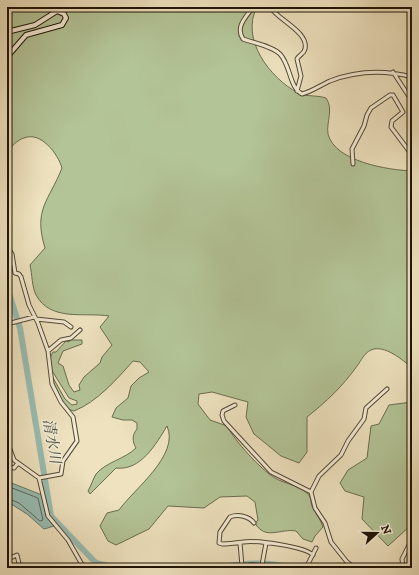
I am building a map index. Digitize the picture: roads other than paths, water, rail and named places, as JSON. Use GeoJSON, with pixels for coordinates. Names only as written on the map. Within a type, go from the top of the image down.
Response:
{"type":"FeatureCollection","features":[{"type":"Feature","properties":{"kind":"main road"},"geometry":{"type":"LineString","coordinates":[[7,32],[35,25],[57,11],[64,14],[66,18],[62,25],[26,35],[7,57]]}},
{"type":"Feature","properties":{"kind":"street"},"geometry":{"type":"LineString","coordinates":[[153,7],[160,10],[165,7]]}},
{"type":"Feature","properties":{"kind":"street"},"geometry":{"type":"LineString","coordinates":[[253,7],[239,27],[240,34],[243,39],[279,53],[290,70],[294,89],[302,94],[333,80],[354,75],[393,72],[412,77]]}},
{"type":"Feature","properties":{"kind":"street"},"geometry":{"type":"LineString","coordinates":[[270,7],[283,21],[297,30],[302,36],[305,45],[305,50],[297,59],[301,76],[297,91]]}},
{"type":"Feature","properties":{"kind":"street"},"geometry":{"type":"LineString","coordinates":[[393,72],[412,101]]}},
{"type":"Feature","properties":{"kind":"street"},"geometry":{"type":"LineString","coordinates":[[353,164],[352,150],[364,126],[367,115],[371,108],[390,95],[393,95],[403,112],[392,121],[391,127],[412,155]]}},
{"type":"Feature","properties":{"kind":"street"},"geometry":{"type":"LineString","coordinates":[[7,247],[12,254],[15,273],[19,274],[21,278],[48,351],[52,384],[61,402],[72,413],[76,441],[63,461],[61,474],[39,478]]}},
{"type":"Feature","properties":{"kind":"street"},"geometry":{"type":"LineString","coordinates":[[7,324],[35,318],[64,322],[71,327]]}},
{"type":"Feature","properties":{"kind":"street"},"geometry":{"type":"LineString","coordinates":[[48,351],[62,340],[71,338],[80,330]]}},
{"type":"Feature","properties":{"kind":"street"},"geometry":{"type":"LineString","coordinates":[[355,568],[347,562],[331,542],[325,523],[315,508],[311,492],[318,476],[341,455],[348,441],[364,419],[366,408],[387,389]]}},
{"type":"Feature","properties":{"kind":"street"},"geometry":{"type":"LineString","coordinates":[[235,404],[223,411],[222,415],[224,421],[271,472],[311,492]]}},
{"type":"Feature","properties":{"kind":"street"},"geometry":{"type":"LineString","coordinates":[[7,412],[7,440],[14,460],[18,464],[32,471],[39,478],[48,516],[68,540],[84,568]]}},
{"type":"Feature","properties":{"kind":"street"},"geometry":{"type":"LineString","coordinates":[[7,466],[14,468],[18,464]]}},
{"type":"Feature","properties":{"kind":"street"},"geometry":{"type":"LineString","coordinates":[[254,523],[251,519],[236,515],[230,517],[225,521],[220,532],[219,543],[266,543],[305,551],[313,555]]}},
{"type":"Feature","properties":{"kind":"street"},"geometry":{"type":"LineString","coordinates":[[403,568],[402,559],[412,539]]}},
{"type":"Feature","properties":{"kind":"street"},"geometry":{"type":"LineString","coordinates":[[240,543],[242,566]]}},
{"type":"Feature","properties":{"kind":"street"},"geometry":{"type":"LineString","coordinates":[[262,565],[266,543]]}},
{"type":"Feature","properties":{"kind":"street"},"geometry":{"type":"LineString","coordinates":[[306,568],[316,548]]}},
{"type":"Feature","properties":{"kind":"street"},"geometry":{"type":"LineString","coordinates":[[8,559],[16,555],[20,568]]}},
{"type":"Feature","properties":{"kind":"street"},"geometry":{"type":"LineString","coordinates":[[231,568],[262,565],[282,568]]}},
{"type":"Feature","properties":{"kind":"water"},"geometry":{"type":"Polygon","coordinates":[[[9,482],[42,495],[46,516],[54,526],[44,529],[27,514],[8,502],[7,485],[9,482]]]}},
{"type":"Feature","properties":{"kind":"waterway","name":"清水川"},"geometry":{"type":"LineString","coordinates":[[7,287],[20,328],[51,516],[96,563],[117,568]]}},
{"type":"Feature","properties":{"kind":"waterway","name":"清水川"},"geometry":{"type":"LineString","coordinates":[[211,568],[262,563],[294,568]]}}]}
